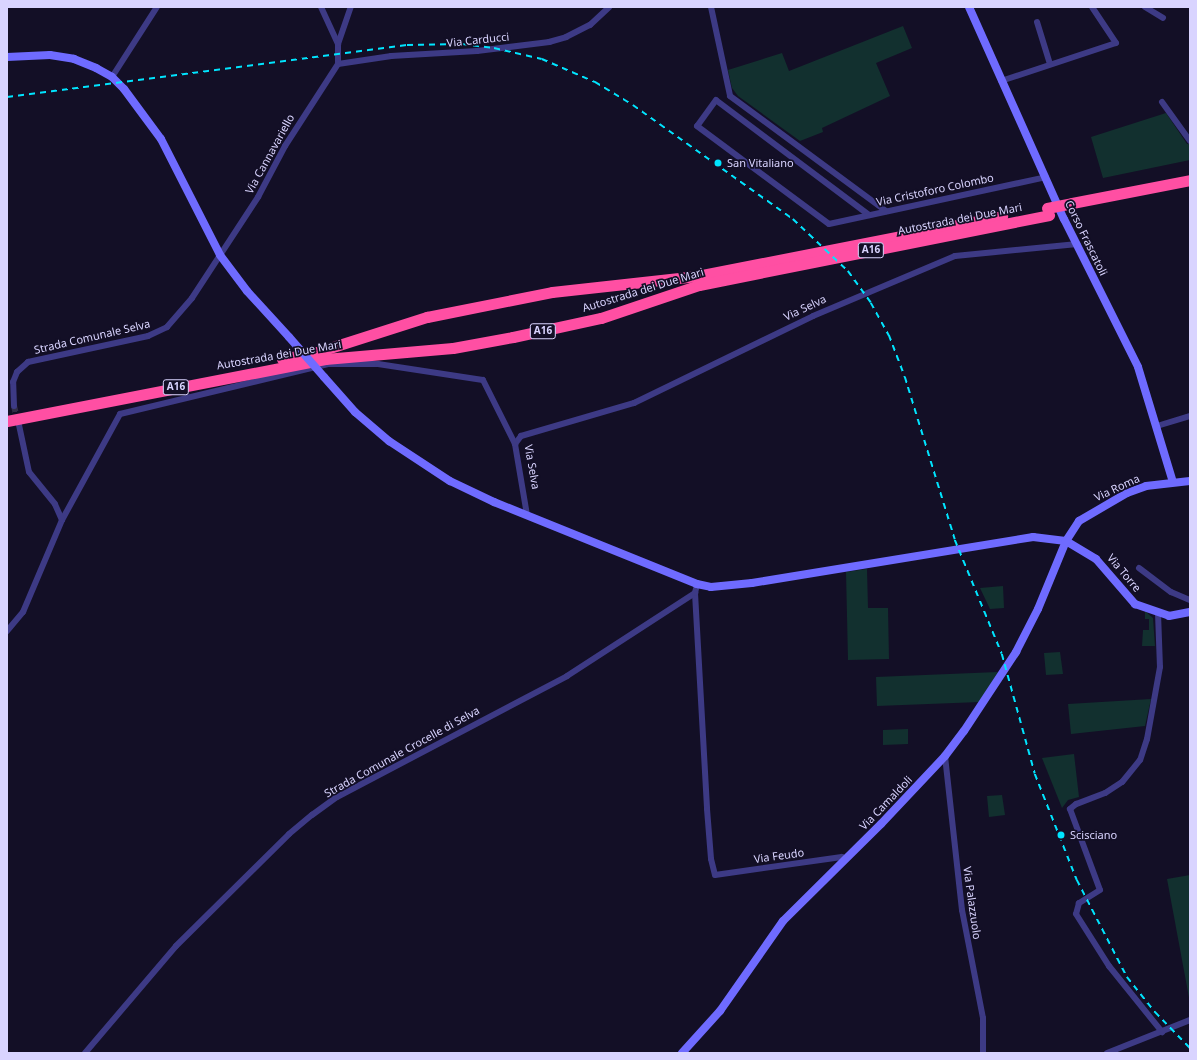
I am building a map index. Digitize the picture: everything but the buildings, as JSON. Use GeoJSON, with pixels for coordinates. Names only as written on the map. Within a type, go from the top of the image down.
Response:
{"type":"FeatureCollection","features":[{"type":"Feature","properties":{"kind":"highway","name":"Autostrada dei Due Mari"},"geometry":{"type":"LineString","coordinates":[[7,421],[317,360],[453,348],[528,334],[601,318],[699,285],[1190,180]]}},
{"type":"Feature","properties":{"kind":"highway","name":"Autostrada dei Due Mari"},"geometry":{"type":"LineString","coordinates":[[1072,206],[1190,188]]}},
{"type":"Feature","properties":{"kind":"highway","name":"Autostrada dei Due Mari"},"geometry":{"type":"LineString","coordinates":[[10,410],[314,353],[427,317],[552,292],[697,276],[1048,211]]}},
{"type":"Feature","properties":{"kind":"street"},"geometry":{"type":"LineString","coordinates":[[112,77],[157,7]]}},
{"type":"Feature","properties":{"kind":"street"},"geometry":{"type":"LineString","coordinates":[[321,7],[338,44]]}},
{"type":"Feature","properties":{"kind":"street"},"geometry":{"type":"LineString","coordinates":[[338,64],[338,44],[351,7]]}},
{"type":"Feature","properties":{"kind":"street","name":"Via Carducci"},"geometry":{"type":"LineString","coordinates":[[338,64],[549,42],[566,38],[590,25],[609,7]]}},
{"type":"Feature","properties":{"kind":"street"},"geometry":{"type":"LineString","coordinates":[[711,7],[730,96],[886,211]]}},
{"type":"Feature","properties":{"kind":"street","name":"Corso Frascatoli"},"geometry":{"type":"LineString","coordinates":[[969,7],[1064,219],[1138,367],[1173,482]]}},
{"type":"Feature","properties":{"kind":"street"},"geometry":{"type":"LineString","coordinates":[[1001,81],[1116,44],[1092,7]]}},
{"type":"Feature","properties":{"kind":"street"},"geometry":{"type":"LineString","coordinates":[[1145,7],[1163,18]]}},
{"type":"Feature","properties":{"kind":"street"},"geometry":{"type":"LineString","coordinates":[[1037,22],[1050,64]]}},
{"type":"Feature","properties":{"kind":"street"},"geometry":{"type":"LineString","coordinates":[[7,57],[62,57],[85,63],[112,77],[150,121],[220,255],[289,337],[355,412],[411,457],[467,490],[697,584],[711,587],[752,583],[1033,537],[1066,541]]}},
{"type":"Feature","properties":{"kind":"street","name":"Via Cannavariello"},"geometry":{"type":"LineString","coordinates":[[220,255],[258,197],[303,116],[338,64]]}},
{"type":"Feature","properties":{"kind":"street","name":"Via Cristoforo Colombo"},"geometry":{"type":"LineString","coordinates":[[869,216],[716,100],[697,126],[830,224],[869,216],[886,211],[1046,177]]}},
{"type":"Feature","properties":{"kind":"street"},"geometry":{"type":"LineString","coordinates":[[1162,102],[1190,141]]}},
{"type":"Feature","properties":{"kind":"street","name":"Via Selva"},"geometry":{"type":"LineString","coordinates":[[527,515],[515,444],[521,436],[634,403],[813,316],[955,256],[1077,244]]}},
{"type":"Feature","properties":{"kind":"street","name":"Strada Comunale Selva"},"geometry":{"type":"LineString","coordinates":[[10,410],[13,382],[17,372],[28,362],[157,332],[167,327],[192,298],[220,255]]}},
{"type":"Feature","properties":{"kind":"street"},"geometry":{"type":"LineString","coordinates":[[7,631],[23,612],[62,520],[120,414],[329,364],[378,364],[483,380],[515,444]]}},
{"type":"Feature","properties":{"kind":"street"},"geometry":{"type":"LineString","coordinates":[[1157,426],[1190,416]]}},
{"type":"Feature","properties":{"kind":"street"},"geometry":{"type":"LineString","coordinates":[[19,425],[29,472],[55,504],[62,520]]}},
{"type":"Feature","properties":{"kind":"street","name":"Via Roma"},"geometry":{"type":"LineString","coordinates":[[1066,541],[1079,521],[1108,502],[1146,486],[1190,481]]}},
{"type":"Feature","properties":{"kind":"street","name":"Via Torre"},"geometry":{"type":"LineString","coordinates":[[1066,541],[1101,562],[1136,604],[1158,613],[1176,616],[1190,612]]}},
{"type":"Feature","properties":{"kind":"street","name":"Via Camaldoli"},"geometry":{"type":"LineString","coordinates":[[682,1053],[720,1011],[783,921],[846,859],[945,756],[1016,652],[1038,609],[1066,541]]}},
{"type":"Feature","properties":{"kind":"street"},"geometry":{"type":"LineString","coordinates":[[1139,568],[1171,592],[1190,600]]}},
{"type":"Feature","properties":{"kind":"street"},"geometry":{"type":"LineString","coordinates":[[695,593],[697,584]]}},
{"type":"Feature","properties":{"kind":"street","name":"Via Feudo"},"geometry":{"type":"LineString","coordinates":[[695,593],[707,809],[711,859],[715,875],[842,857],[846,859]]}},
{"type":"Feature","properties":{"kind":"street","name":"Strada Comunale Crocelle di Selva"},"geometry":{"type":"LineString","coordinates":[[85,1053],[176,946],[289,834],[312,814],[337,797],[567,676],[695,593]]}},
{"type":"Feature","properties":{"kind":"street"},"geometry":{"type":"LineString","coordinates":[[1158,613],[1160,667],[1147,739],[1140,760],[1129,776],[1118,785],[1076,804],[1070,809],[1100,890],[1079,902],[1076,914],[1120,981],[1162,1032]]}},
{"type":"Feature","properties":{"kind":"street","name":"Via Palazzuolo"},"geometry":{"type":"LineString","coordinates":[[945,756],[962,910],[983,1018],[983,1053]]}},
{"type":"Feature","properties":{"kind":"street"},"geometry":{"type":"LineString","coordinates":[[1107,1053],[1190,1020]]}},
{"type":"Feature","properties":{"kind":"green space"},"geometry":{"type":"Polygon","coordinates":[[[903,26],[912,48],[876,63],[890,96],[822,128],[823,132],[800,141],[738,96],[732,88],[728,70],[782,53],[789,71],[903,26]]]}},
{"type":"Feature","properties":{"kind":"green space"},"geometry":{"type":"Polygon","coordinates":[[[1166,113],[1187,144],[1190,144],[1190,160],[1103,178],[1091,137],[1166,113]]]}},
{"type":"Feature","properties":{"kind":"green space"},"geometry":{"type":"Polygon","coordinates":[[[867,569],[868,608],[888,608],[889,659],[848,660],[846,572],[867,569]]]}},
{"type":"Feature","properties":{"kind":"green space"},"geometry":{"type":"Polygon","coordinates":[[[1003,586],[1004,608],[990,609],[980,588],[1003,586]]]}},
{"type":"Feature","properties":{"kind":"green space"},"geometry":{"type":"Polygon","coordinates":[[[1145,611],[1153,618],[1155,646],[1142,646],[1143,630],[1149,630],[1149,619],[1145,619],[1145,611]]]}},
{"type":"Feature","properties":{"kind":"green space"},"geometry":{"type":"Polygon","coordinates":[[[1060,652],[1063,674],[1046,675],[1044,653],[1060,652]]]}},
{"type":"Feature","properties":{"kind":"green space"},"geometry":{"type":"Polygon","coordinates":[[[998,672],[980,702],[877,706],[876,677],[998,672]]]}},
{"type":"Feature","properties":{"kind":"green space"},"geometry":{"type":"Polygon","coordinates":[[[1151,699],[1145,726],[1071,734],[1068,704],[1151,699]]]}},
{"type":"Feature","properties":{"kind":"green space"},"geometry":{"type":"Polygon","coordinates":[[[908,729],[908,744],[883,745],[883,730],[908,729]]]}},
{"type":"Feature","properties":{"kind":"green space"},"geometry":{"type":"Polygon","coordinates":[[[1074,754],[1079,797],[1068,800],[1062,808],[1042,758],[1074,754]]]}},
{"type":"Feature","properties":{"kind":"green space"},"geometry":{"type":"Polygon","coordinates":[[[1002,795],[1005,815],[989,817],[987,796],[1002,795]]]}},
{"type":"Feature","properties":{"kind":"green space"},"geometry":{"type":"Polygon","coordinates":[[[1190,875],[1190,1003],[1167,879],[1190,875]]]}},
{"type":"Feature","properties":{"kind":"tunnel"},"geometry":{"type":"LineString","coordinates":[[14,406],[18,422]]}},
{"type":"Feature","properties":{"kind":"railway"},"geometry":{"type":"LineString","coordinates":[[7,97],[407,45],[462,44],[494,48],[542,59],[595,82],[633,105],[793,219],[848,271],[871,303],[889,335],[905,377],[955,540],[1002,654],[1035,774],[1077,880],[1127,977],[1155,1012],[1190,1048]]}},
{"type":"Feature","properties":{"kind":"place","name":"San Vitaliano"},"geometry":{"type":"Point","coordinates":[718,163]}},
{"type":"Feature","properties":{"kind":"place","name":"Scisciano"},"geometry":{"type":"Point","coordinates":[1061,835]}}]}
